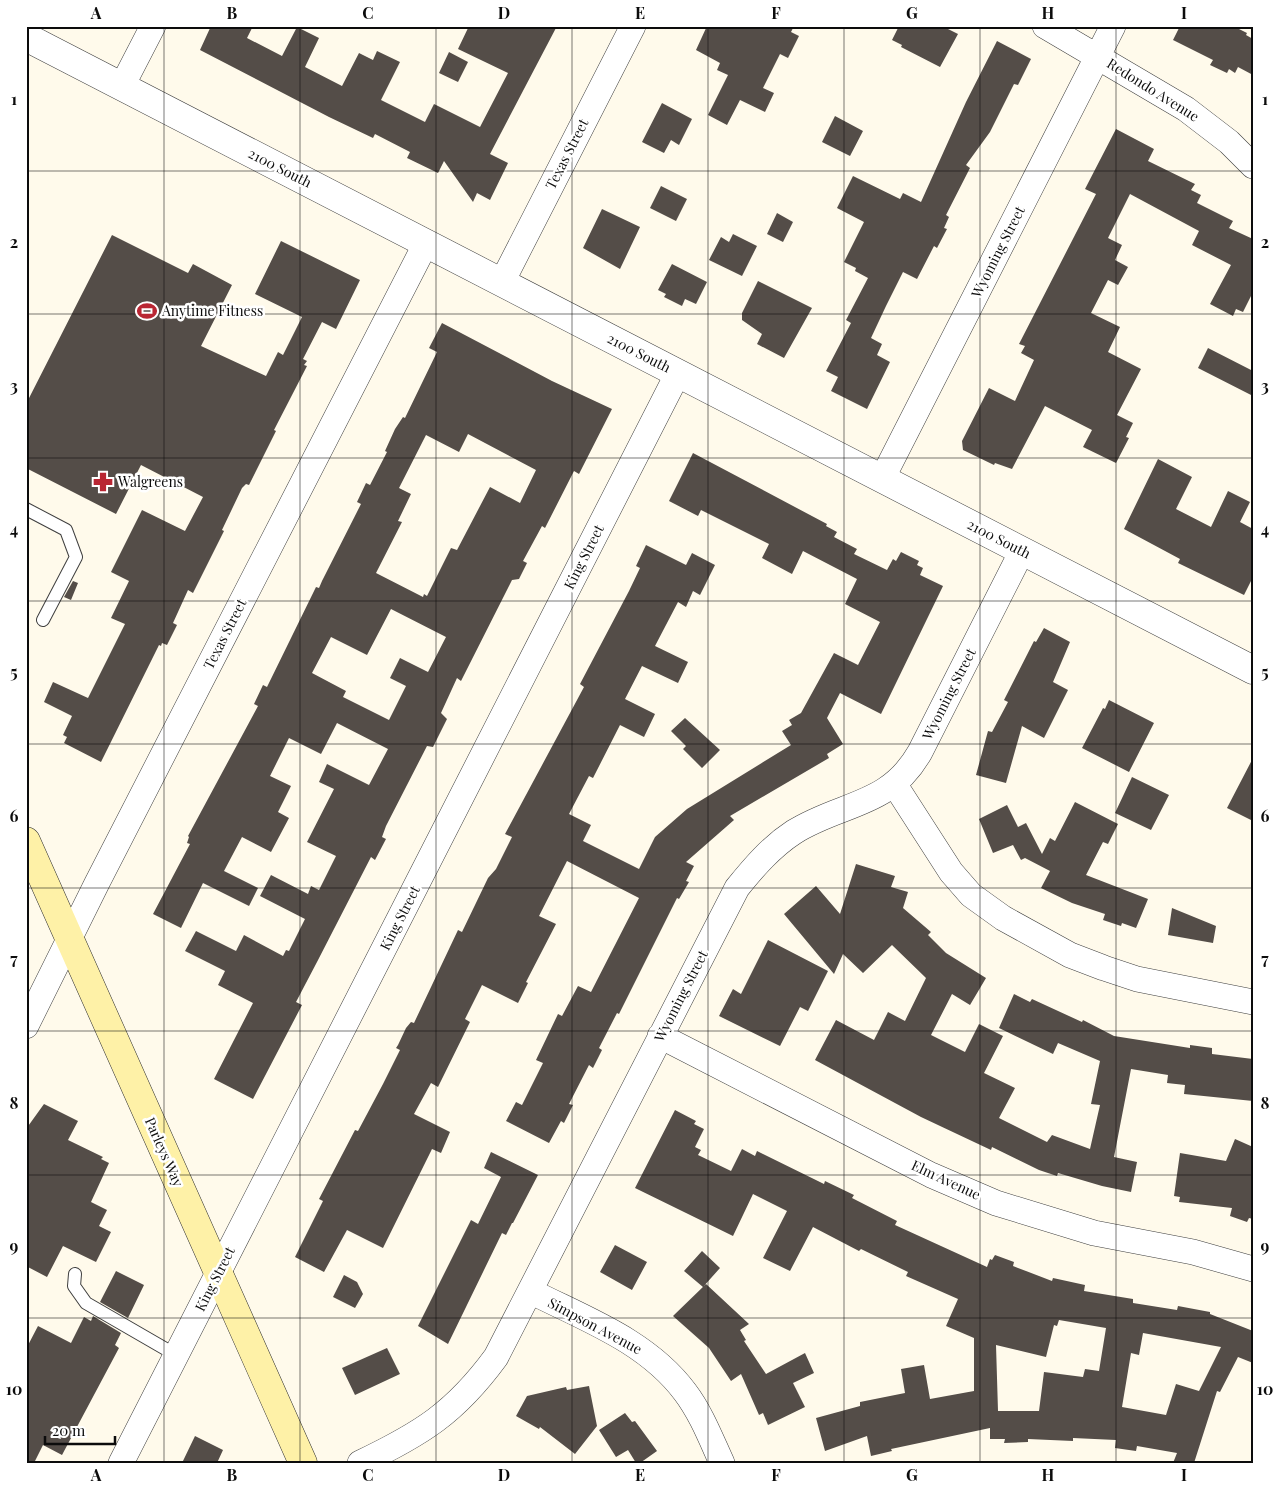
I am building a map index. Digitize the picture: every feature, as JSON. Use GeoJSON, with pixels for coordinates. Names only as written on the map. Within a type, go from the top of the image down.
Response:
{"type":"FeatureCollection","features":[{"type":"Feature","properties":{"kind":"main road","name":"Parleys Way"},"geometry":{"type":"LineString","coordinates":[[26,841],[303,1463]]}},
{"type":"Feature","properties":{"kind":"street"},"geometry":{"type":"LineString","coordinates":[[122,86],[153,26]]}},
{"type":"Feature","properties":{"kind":"street","name":"Texas Street"},"geometry":{"type":"LineString","coordinates":[[502,282],[633,26]]}},
{"type":"Feature","properties":{"kind":"street","name":"Redondo Avenue"},"geometry":{"type":"LineString","coordinates":[[1045,26],[1201,119],[1229,142],[1253,166]]}},
{"type":"Feature","properties":{"kind":"street","name":"Wyoming Street"},"geometry":{"type":"LineString","coordinates":[[882,479],[1113,26]]}},
{"type":"Feature","properties":{"kind":"street","name":"2100 South"},"geometry":{"type":"LineString","coordinates":[[26,37],[1253,670]]}},
{"type":"Feature","properties":{"kind":"street","name":"Texas Street"},"geometry":{"type":"LineString","coordinates":[[26,1026],[70,941],[101,874],[426,243]]}},
{"type":"Feature","properties":{"kind":"street","name":"King Street"},"geometry":{"type":"LineString","coordinates":[[122,1463],[678,374]]}},
{"type":"Feature","properties":{"kind":"street","name":"Wyoming Street"},"geometry":{"type":"LineString","coordinates":[[360,1463],[418,1435],[469,1391],[496,1357],[725,908],[754,867],[772,848],[795,832],[876,796],[895,785],[905,775],[920,752],[1022,551]]}},
{"type":"Feature","properties":{"kind":"street"},"geometry":{"type":"LineString","coordinates":[[895,785],[951,872],[971,895],[1003,918],[1070,955],[1104,968],[1146,981],[1253,1002]]}},
{"type":"Feature","properties":{"kind":"street","name":"Elm Avenue"},"geometry":{"type":"LineString","coordinates":[[660,1036],[931,1175],[996,1203],[1094,1233],[1193,1252],[1253,1269]]}},
{"type":"Feature","properties":{"kind":"street","name":"Simpson Avenue"},"geometry":{"type":"LineString","coordinates":[[530,1291],[617,1334],[654,1359],[671,1374],[690,1398],[722,1463]]}},
{"type":"Feature","properties":{"kind":"lane"},"geometry":{"type":"LineString","coordinates":[[26,509],[66,530],[76,557],[44,620]]}},
{"type":"Feature","properties":{"kind":"lane"},"geometry":{"type":"LineString","coordinates":[[75,1274],[74,1286],[86,1303],[176,1356]]}},
{"type":"Feature","properties":{"kind":"building"},"geometry":{"type":"Polygon","coordinates":[[[211,26],[253,26],[247,38],[282,56],[297,27],[319,38],[305,67],[342,86],[359,53],[373,60],[377,51],[400,62],[381,100],[425,122],[434,104],[480,127],[508,73],[458,49],[469,26],[557,26],[490,154],[508,163],[490,200],[477,193],[473,202],[444,161],[438,173],[407,158],[410,152],[375,134],[373,138],[329,117],[200,50],[211,26]]]}},
{"type":"Feature","properties":{"kind":"building"},"geometry":{"type":"Polygon","coordinates":[[[707,26],[794,26],[791,32],[799,36],[788,58],[780,54],[763,88],[774,93],[765,112],[740,100],[727,125],[708,115],[728,75],[717,70],[720,63],[696,50],[707,26]]]}},
{"type":"Feature","properties":{"kind":"building"},"geometry":{"type":"Polygon","coordinates":[[[899,26],[942,26],[958,34],[940,67],[901,47],[902,45],[892,40],[899,26]]]}},
{"type":"Feature","properties":{"kind":"building"},"geometry":{"type":"Polygon","coordinates":[[[1180,26],[1233,26],[1247,33],[1246,35],[1253,39],[1253,75],[1238,67],[1235,73],[1229,69],[1227,73],[1210,65],[1213,60],[1173,40],[1180,26]]]}},
{"type":"Feature","properties":{"kind":"building"},"geometry":{"type":"Polygon","coordinates":[[[997,41],[1031,59],[1018,85],[1014,84],[990,132],[966,165],[970,168],[946,215],[949,217],[944,228],[947,229],[937,248],[934,246],[917,279],[903,272],[871,338],[882,344],[877,355],[890,362],[867,409],[831,391],[838,377],[826,371],[851,323],[846,320],[868,278],[855,271],[856,268],[844,262],[864,222],[837,208],[853,176],[900,199],[903,193],[921,202],[966,102],[997,41]]]}},
{"type":"Feature","properties":{"kind":"building"},"geometry":{"type":"Polygon","coordinates":[[[449,52],[468,62],[458,82],[439,73],[449,52]]]}},
{"type":"Feature","properties":{"kind":"building"},"geometry":{"type":"Polygon","coordinates":[[[662,103],[692,119],[679,145],[671,140],[664,153],[642,142],[662,103]]]}},
{"type":"Feature","properties":{"kind":"building"},"geometry":{"type":"Polygon","coordinates":[[[835,116],[863,131],[850,156],[822,142],[835,116]]]}},
{"type":"Feature","properties":{"kind":"building"},"geometry":{"type":"Polygon","coordinates":[[[1116,129],[1154,149],[1148,161],[1195,184],[1191,190],[1201,195],[1197,203],[1233,221],[1229,228],[1253,239],[1253,292],[1243,312],[1236,309],[1233,316],[1210,304],[1231,265],[1192,245],[1199,231],[1130,194],[1108,238],[1122,245],[1115,260],[1128,267],[1118,285],[1108,280],[1091,313],[1120,327],[1108,352],[1141,369],[1117,415],[1133,423],[1126,437],[1129,438],[1116,463],[1083,447],[1092,430],[1045,406],[1012,469],[995,463],[994,465],[963,450],[962,441],[989,388],[1015,401],[1034,360],[1021,353],[1025,346],[1019,344],[1096,194],[1085,189],[1116,129]]]}},
{"type":"Feature","properties":{"kind":"building"},"geometry":{"type":"Polygon","coordinates":[[[661,186],[687,199],[676,221],[650,208],[661,186]]]}},
{"type":"Feature","properties":{"kind":"building"},"geometry":{"type":"Polygon","coordinates":[[[602,209],[640,227],[620,269],[583,248],[602,209]]]}},
{"type":"Feature","properties":{"kind":"building"},"geometry":{"type":"Polygon","coordinates":[[[777,213],[793,222],[783,242],[767,234],[777,213]]]}},
{"type":"Feature","properties":{"kind":"building"},"geometry":{"type":"Polygon","coordinates":[[[733,234],[757,246],[742,276],[709,260],[721,237],[729,242],[733,234]]]}},
{"type":"Feature","properties":{"kind":"building"},"geometry":{"type":"Polygon","coordinates":[[[112,235],[188,273],[193,264],[232,285],[201,346],[266,376],[278,352],[283,355],[302,317],[255,294],[281,241],[360,280],[336,329],[322,322],[303,359],[307,361],[304,365],[307,366],[274,430],[276,431],[249,485],[246,484],[242,488],[222,530],[224,531],[193,593],[188,590],[173,623],[177,625],[167,645],[162,643],[161,646],[159,645],[101,762],[64,743],[67,737],[63,735],[72,716],[44,702],[53,682],[88,698],[125,624],[111,618],[129,581],[111,572],[142,510],[185,531],[203,497],[141,465],[116,514],[26,468],[26,404],[112,235]]]}},
{"type":"Feature","properties":{"kind":"building"},"geometry":{"type":"Polygon","coordinates":[[[672,264],[707,282],[696,304],[685,299],[682,306],[664,297],[666,294],[658,290],[672,264]]]}},
{"type":"Feature","properties":{"kind":"building"},"geometry":{"type":"Polygon","coordinates":[[[758,281],[812,308],[784,358],[757,344],[762,334],[742,320],[742,313],[758,281]]]}},
{"type":"Feature","properties":{"kind":"building"},"geometry":{"type":"Polygon","coordinates":[[[442,323],[552,381],[612,409],[579,474],[574,471],[545,528],[542,526],[523,561],[527,563],[519,579],[512,580],[461,681],[457,678],[441,713],[447,719],[433,747],[427,746],[386,826],[382,837],[386,839],[375,860],[371,857],[296,1002],[302,1005],[253,1099],[214,1079],[253,1003],[218,985],[225,971],[185,951],[196,931],[236,951],[244,935],[283,956],[286,950],[289,951],[305,919],[260,896],[271,875],[308,894],[311,886],[319,890],[336,856],[307,842],[334,789],[319,782],[327,764],[369,785],[388,749],[337,723],[321,754],[289,738],[270,776],[291,786],[278,812],[289,818],[271,852],[242,837],[224,871],[258,888],[249,906],[203,883],[181,928],[153,914],[190,844],[187,843],[188,836],[258,706],[254,704],[263,685],[267,687],[316,587],[319,588],[361,504],[357,502],[366,483],[370,485],[387,452],[385,451],[395,429],[403,417],[405,418],[437,352],[429,348],[442,323]],[[468,434],[459,452],[426,435],[399,488],[411,494],[398,521],[402,522],[376,573],[423,597],[424,594],[427,596],[451,548],[457,550],[490,487],[520,503],[536,470],[468,434]],[[391,609],[367,655],[331,637],[312,673],[346,691],[343,697],[389,720],[406,686],[390,678],[400,658],[428,672],[446,637],[391,609]]]}},
{"type":"Feature","properties":{"kind":"building"},"geometry":{"type":"Polygon","coordinates":[[[1208,348],[1253,371],[1253,396],[1198,368],[1208,348]]]}},
{"type":"Feature","properties":{"kind":"building"},"geometry":{"type":"Polygon","coordinates":[[[693,453],[827,524],[826,526],[837,532],[834,537],[857,549],[854,554],[887,570],[893,559],[896,561],[901,552],[919,561],[917,565],[923,568],[920,575],[943,586],[881,714],[840,693],[827,718],[843,744],[827,754],[829,758],[730,816],[734,820],[686,862],[694,866],[686,881],[689,882],[679,899],[677,898],[619,1014],[617,1013],[599,1048],[602,1050],[593,1068],[589,1065],[569,1104],[573,1105],[564,1123],[561,1121],[549,1143],[506,1121],[516,1102],[522,1105],[543,1063],[536,1060],[558,1014],[562,1016],[578,986],[591,992],[639,898],[567,861],[539,916],[556,924],[526,982],[528,983],[518,1003],[482,985],[465,1019],[470,1022],[438,1087],[431,1083],[414,1114],[450,1132],[441,1153],[432,1149],[383,1248],[347,1230],[324,1272],[295,1257],[323,1201],[319,1199],[355,1130],[358,1131],[383,1084],[400,1050],[396,1048],[406,1028],[411,1022],[414,1023],[458,930],[462,932],[488,878],[496,869],[512,837],[505,834],[584,687],[580,684],[640,568],[636,566],[646,545],[686,565],[692,553],[715,565],[700,595],[693,591],[686,607],[678,602],[655,646],[688,662],[678,683],[642,666],[625,699],[655,714],[644,737],[620,725],[593,778],[589,776],[569,814],[591,825],[583,841],[639,869],[655,837],[687,809],[791,745],[782,731],[792,725],[789,720],[801,713],[834,653],[858,665],[880,622],[845,604],[857,579],[803,551],[792,574],[762,558],[769,544],[701,510],[698,516],[669,501],[693,453]]]}},
{"type":"Feature","properties":{"kind":"building"},"geometry":{"type":"Polygon","coordinates":[[[1158,459],[1192,477],[1176,509],[1211,527],[1228,491],[1250,502],[1240,522],[1253,529],[1253,577],[1244,595],[1178,563],[1180,559],[1124,529],[1158,459]]]}},
{"type":"Feature","properties":{"kind":"building"},"geometry":{"type":"Polygon","coordinates":[[[73,581],[78,583],[71,600],[64,597],[73,581]]]}},
{"type":"Feature","properties":{"kind":"building"},"geometry":{"type":"Polygon","coordinates":[[[1044,628],[1070,642],[1053,682],[1068,690],[1044,738],[1022,726],[1006,783],[976,775],[988,731],[992,732],[1008,702],[1004,700],[1034,641],[1036,642],[1044,628]]]}},
{"type":"Feature","properties":{"kind":"building"},"geometry":{"type":"Polygon","coordinates":[[[1109,700],[1154,723],[1129,772],[1082,748],[1109,700]]]}},
{"type":"Feature","properties":{"kind":"building"},"geometry":{"type":"Polygon","coordinates":[[[685,718],[720,750],[702,768],[683,749],[686,746],[671,731],[685,718]]]}},
{"type":"Feature","properties":{"kind":"building"},"geometry":{"type":"Polygon","coordinates":[[[1253,758],[1253,821],[1227,808],[1253,758]]]}},
{"type":"Feature","properties":{"kind":"building"},"geometry":{"type":"Polygon","coordinates":[[[1132,777],[1169,795],[1151,830],[1115,813],[1132,777]]]}},
{"type":"Feature","properties":{"kind":"building"},"geometry":{"type":"Polygon","coordinates":[[[1075,802],[1118,824],[1108,844],[1103,842],[1086,875],[1148,899],[1136,928],[1122,923],[1121,926],[1103,920],[1105,914],[1072,903],[1041,888],[1050,871],[1025,858],[1021,860],[1013,845],[993,853],[979,819],[1007,805],[1018,827],[1026,823],[1042,854],[1050,838],[1055,841],[1075,802]]]}},
{"type":"Feature","properties":{"kind":"building"},"geometry":{"type":"Polygon","coordinates":[[[856,864],[895,876],[891,887],[908,892],[903,908],[931,932],[928,935],[946,953],[986,978],[970,1005],[952,994],[931,1035],[965,1052],[979,1024],[1003,1036],[984,1073],[1015,1088],[999,1118],[1047,1142],[1052,1135],[1090,1149],[1100,1105],[1091,1104],[1100,1061],[1058,1043],[1053,1054],[999,1028],[1014,994],[1030,1002],[1032,999],[1082,1022],[1083,1020],[1114,1036],[1190,1048],[1190,1045],[1212,1048],[1212,1054],[1253,1059],[1253,1101],[1184,1094],[1185,1085],[1167,1083],[1168,1075],[1131,1069],[1114,1157],[1137,1162],[1131,1192],[1058,1173],[1057,1176],[1039,1170],[992,1147],[991,1150],[921,1117],[815,1060],[836,1020],[874,1040],[888,1012],[905,1021],[926,978],[892,945],[863,973],[843,954],[834,974],[784,914],[816,886],[840,914],[856,864]]]}},
{"type":"Feature","properties":{"kind":"building"},"geometry":{"type":"Polygon","coordinates":[[[1172,908],[1216,926],[1213,943],[1168,935],[1172,908]]]}},
{"type":"Feature","properties":{"kind":"building"},"geometry":{"type":"Polygon","coordinates":[[[768,940],[828,971],[808,1011],[800,1007],[780,1046],[719,1016],[733,989],[741,994],[768,940]]]}},
{"type":"Feature","properties":{"kind":"building"},"geometry":{"type":"Polygon","coordinates":[[[44,1104],[78,1121],[68,1140],[103,1157],[101,1159],[109,1163],[91,1202],[107,1210],[99,1226],[111,1232],[96,1262],[63,1246],[47,1277],[26,1266],[26,1129],[44,1104]]]}},
{"type":"Feature","properties":{"kind":"building"},"geometry":{"type":"Polygon","coordinates":[[[675,1110],[696,1121],[694,1124],[704,1129],[695,1147],[701,1150],[698,1155],[731,1171],[742,1149],[755,1156],[757,1151],[824,1184],[825,1181],[854,1195],[852,1198],[897,1221],[895,1225],[987,1267],[990,1259],[992,1260],[995,1255],[1014,1262],[1013,1266],[1052,1281],[1053,1278],[1085,1285],[1084,1291],[1133,1299],[1133,1303],[1177,1310],[1178,1306],[1210,1312],[1210,1314],[1253,1331],[1253,1363],[1238,1357],[1220,1392],[1217,1391],[1194,1463],[1173,1463],[1177,1453],[1137,1446],[1136,1451],[1115,1448],[1116,1440],[1073,1438],[1073,1441],[1028,1439],[1028,1442],[1004,1443],[1005,1439],[990,1439],[990,1428],[891,1449],[892,1451],[871,1456],[867,1436],[825,1451],[816,1418],[860,1406],[860,1402],[905,1393],[901,1369],[924,1365],[930,1399],[974,1391],[974,1338],[946,1326],[958,1299],[906,1276],[908,1272],[861,1249],[859,1251],[813,1227],[790,1271],[763,1258],[787,1211],[753,1194],[733,1236],[635,1188],[675,1110]],[[1059,1320],[1057,1326],[1054,1325],[1046,1357],[996,1345],[998,1411],[1039,1411],[1044,1372],[1083,1377],[1085,1369],[1099,1371],[1106,1328],[1059,1320]],[[1143,1333],[1139,1355],[1131,1353],[1122,1407],[1166,1415],[1176,1384],[1199,1391],[1221,1347],[1143,1333]]]}},
{"type":"Feature","properties":{"kind":"building"},"geometry":{"type":"Polygon","coordinates":[[[1235,1139],[1253,1147],[1253,1219],[1249,1218],[1247,1222],[1230,1216],[1232,1208],[1179,1202],[1180,1197],[1174,1196],[1180,1153],[1226,1161],[1235,1139]]]}},
{"type":"Feature","properties":{"kind":"building"},"geometry":{"type":"Polygon","coordinates":[[[491,1152],[538,1175],[506,1235],[502,1233],[448,1344],[418,1326],[471,1220],[478,1224],[501,1177],[484,1168],[491,1152]]]}},
{"type":"Feature","properties":{"kind":"building"},"geometry":{"type":"Polygon","coordinates":[[[615,1245],[647,1262],[632,1290],[600,1272],[615,1245]]]}},
{"type":"Feature","properties":{"kind":"building"},"geometry":{"type":"Polygon","coordinates":[[[702,1251],[720,1268],[703,1287],[684,1271],[702,1251]]]}},
{"type":"Feature","properties":{"kind":"building"},"geometry":{"type":"Polygon","coordinates":[[[116,1271],[144,1285],[128,1318],[100,1302],[116,1271]]]}},
{"type":"Feature","properties":{"kind":"building"},"geometry":{"type":"Polygon","coordinates":[[[344,1275],[357,1282],[363,1294],[355,1308],[333,1297],[344,1275]]]}},
{"type":"Feature","properties":{"kind":"building"},"geometry":{"type":"Polygon","coordinates":[[[706,1284],[749,1324],[740,1330],[746,1340],[744,1341],[766,1374],[805,1353],[814,1373],[793,1383],[805,1407],[768,1425],[763,1413],[759,1415],[741,1374],[731,1381],[709,1348],[673,1316],[706,1284]]]}},
{"type":"Feature","properties":{"kind":"building"},"geometry":{"type":"Polygon","coordinates":[[[93,1316],[121,1333],[115,1345],[119,1348],[62,1455],[43,1445],[34,1463],[26,1463],[26,1349],[38,1326],[71,1343],[84,1317],[91,1321],[93,1316]]]}},
{"type":"Feature","properties":{"kind":"building"},"geometry":{"type":"Polygon","coordinates":[[[387,1348],[400,1374],[355,1395],[342,1368],[387,1348]]]}},
{"type":"Feature","properties":{"kind":"building"},"geometry":{"type":"Polygon","coordinates":[[[589,1386],[597,1426],[575,1454],[540,1427],[539,1429],[516,1416],[527,1396],[566,1387],[567,1390],[589,1386]]]}},
{"type":"Feature","properties":{"kind":"building"},"geometry":{"type":"Polygon","coordinates":[[[625,1413],[632,1422],[635,1421],[657,1451],[640,1463],[636,1463],[628,1450],[616,1457],[599,1430],[625,1413]]]}},
{"type":"Feature","properties":{"kind":"building"},"geometry":{"type":"Polygon","coordinates":[[[195,1436],[223,1450],[217,1463],[182,1463],[195,1436]]]}},
{"type":"Feature","properties":{"kind":"place","name":"Anytime Fitness"},"geometry":{"type":"Point","coordinates":[147,311]}},
{"type":"Feature","properties":{"kind":"place","name":"Walgreens"},"geometry":{"type":"Point","coordinates":[103,482]}}]}
